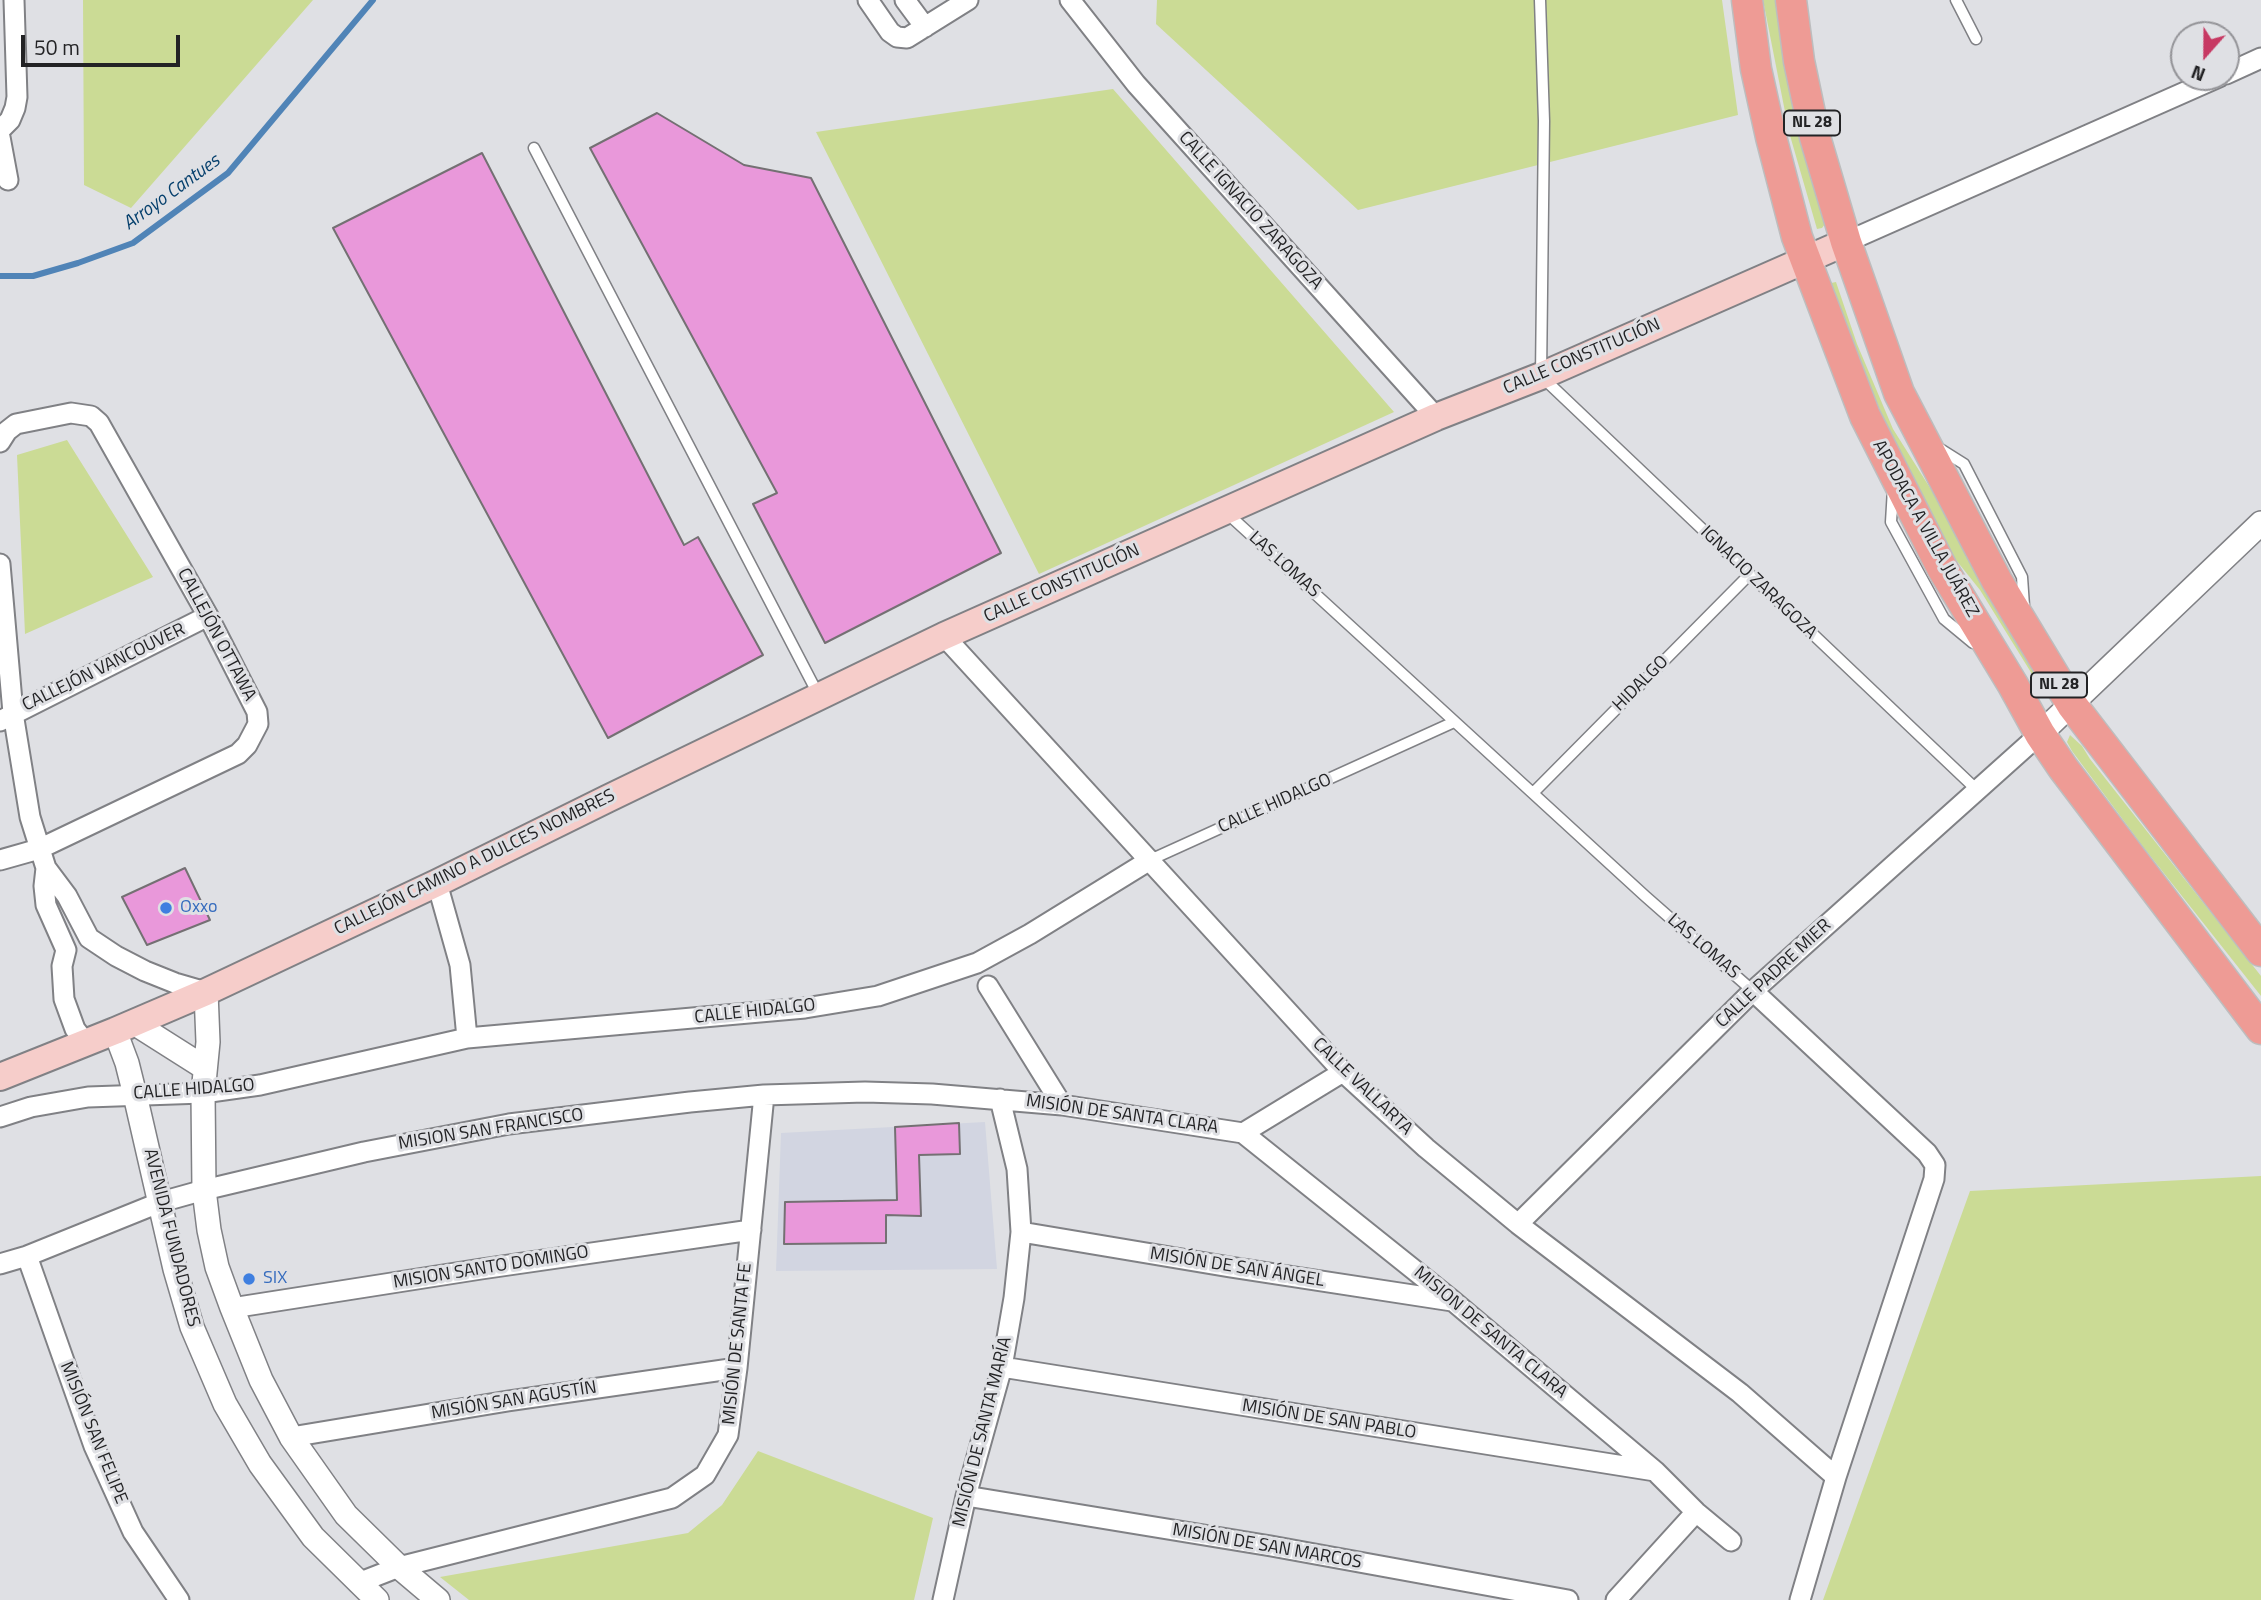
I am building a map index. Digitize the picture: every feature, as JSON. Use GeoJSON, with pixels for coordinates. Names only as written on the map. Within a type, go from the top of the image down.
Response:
{"type":"FeatureCollection","features":[{"type":"Feature","properties":{"kind":"main road","name":"APODACA A VILLA JUÁREZ"},"geometry":{"type":"LineString","coordinates":[[1747,0],[1756,69],[1797,237],[1865,416],[1942,568],[2040,734],[2261,1029]]}},
{"type":"Feature","properties":{"kind":"main road","name":"NL 28"},"geometry":{"type":"LineString","coordinates":[[1791,0],[1799,61],[1815,137],[1846,242],[1899,393],[1997,581],[2072,705],[2261,951]]}},
{"type":"Feature","properties":{"kind":"main road","name":"CALLE CONSTITUCIÓN"},"geometry":{"type":"LineString","coordinates":[[944,636],[1436,418],[1541,376],[1846,242]]}},
{"type":"Feature","properties":{"kind":"main road","name":"CALLEJÓN CAMINO A DULCES NOMBRES"},"geometry":{"type":"LineString","coordinates":[[0,1077],[206,992],[437,883],[944,636]]}},
{"type":"Feature","properties":{"kind":"street"},"geometry":{"type":"LineString","coordinates":[[0,130],[10,120],[17,97],[14,0]]}},
{"type":"Feature","properties":{"kind":"street"},"geometry":{"type":"LineString","coordinates":[[868,0],[890,32],[897,37],[907,38],[968,0]]}},
{"type":"Feature","properties":{"kind":"street"},"geometry":{"type":"LineString","coordinates":[[905,0],[925,27]]}},
{"type":"Feature","properties":{"kind":"street","name":"CALLE IGNACIO ZARAGOZA"},"geometry":{"type":"LineString","coordinates":[[1070,0],[1136,84],[1436,418]]}},
{"type":"Feature","properties":{"kind":"street"},"geometry":{"type":"LineString","coordinates":[[2240,68],[2261,58]]}},
{"type":"Feature","properties":{"kind":"street","name":"CALLE CONSTITUCIÓN"},"geometry":{"type":"LineString","coordinates":[[1846,242],[2187,91]]}},
{"type":"Feature","properties":{"kind":"street"},"geometry":{"type":"LineString","coordinates":[[0,138],[8,180]]}},
{"type":"Feature","properties":{"kind":"street","name":"CALLEJÓN OTTAWA"},"geometry":{"type":"LineString","coordinates":[[0,442],[16,424],[71,413],[91,416],[107,433],[208,616],[257,712],[258,724],[247,745],[238,754],[39,849],[0,860]]}},
{"type":"Feature","properties":{"kind":"street"},"geometry":{"type":"LineString","coordinates":[[2040,734],[2261,523]]}},
{"type":"Feature","properties":{"kind":"street"},"geometry":{"type":"LineString","coordinates":[[0,564],[6,717],[30,817],[46,868],[67,895],[89,938],[145,971],[206,992],[208,1030],[203,1093],[204,1189],[209,1230],[217,1267],[261,1380],[291,1437],[346,1515],[399,1567],[438,1600]]}},
{"type":"Feature","properties":{"kind":"street","name":"CALLEJÓN VANCOUVER"},"geometry":{"type":"LineString","coordinates":[[6,717],[208,616]]}},
{"type":"Feature","properties":{"kind":"street","name":"CALLE VALLARTA"},"geometry":{"type":"LineString","coordinates":[[944,636],[1343,1072],[1426,1148],[1518,1224],[1740,1393],[1836,1477]]}},
{"type":"Feature","properties":{"kind":"street","name":"CALLE PADRE MIER"},"geometry":{"type":"LineString","coordinates":[[1518,1224],[1753,991],[2040,734]]}},
{"type":"Feature","properties":{"kind":"street","name":"CALLE HIDALGO"},"geometry":{"type":"LineString","coordinates":[[0,1117],[67,1099],[203,1093],[260,1085],[467,1038],[792,1009],[877,996],[977,963],[1030,934],[1150,860]]}},
{"type":"Feature","properties":{"kind":"street"},"geometry":{"type":"LineString","coordinates":[[46,868],[46,905],[66,950],[62,966],[64,999],[72,1021],[85,1042]]}},
{"type":"Feature","properties":{"kind":"street"},"geometry":{"type":"LineString","coordinates":[[437,883],[460,965],[467,1038]]}},
{"type":"Feature","properties":{"kind":"street"},"geometry":{"type":"LineString","coordinates":[[66,950],[89,938]]}},
{"type":"Feature","properties":{"kind":"street"},"geometry":{"type":"LineString","coordinates":[[988,986],[1062,1105]]}},
{"type":"Feature","properties":{"kind":"street","name":"LAS LOMAS"},"geometry":{"type":"LineString","coordinates":[[1753,991],[1927,1153],[1935,1165],[1934,1179],[1836,1477]]}},
{"type":"Feature","properties":{"kind":"street"},"geometry":{"type":"LineString","coordinates":[[125,1027],[205,1068]]}},
{"type":"Feature","properties":{"kind":"street","name":"AVENIDA FUNDADORES"},"geometry":{"type":"LineString","coordinates":[[125,1027],[127,1063],[191,1327],[225,1404],[260,1464],[313,1537],[377,1600]]}},
{"type":"Feature","properties":{"kind":"street"},"geometry":{"type":"LineString","coordinates":[[1243,1133],[1343,1072]]}},
{"type":"Feature","properties":{"kind":"street","name":"MISION SAN FRANCISCO"},"geometry":{"type":"LineString","coordinates":[[0,1264],[27,1256],[161,1202],[204,1189],[365,1152],[509,1124],[764,1095],[865,1092],[1000,1098]]}},
{"type":"Feature","properties":{"kind":"street","name":"MISIÓN DE SANTA FE"},"geometry":{"type":"LineString","coordinates":[[358,1583],[399,1567],[672,1497],[705,1475],[728,1435],[764,1095]]}},
{"type":"Feature","properties":{"kind":"street","name":"MISIÓN DE SANTA CLARA"},"geometry":{"type":"LineString","coordinates":[[1000,1098],[1243,1133]]}},
{"type":"Feature","properties":{"kind":"street","name":"MISIÓN DE SANTA MARÍA"},"geometry":{"type":"LineString","coordinates":[[944,1599],[966,1496],[1002,1367],[1014,1298],[1021,1232],[1017,1169],[1000,1098]]}},
{"type":"Feature","properties":{"kind":"street","name":"MISION DE SANTA CLARA"},"geometry":{"type":"LineString","coordinates":[[1243,1133],[1453,1301],[1655,1471],[1696,1512],[1731,1541]]}},
{"type":"Feature","properties":{"kind":"street","name":"MISION SANTO DOMINGO"},"geometry":{"type":"LineString","coordinates":[[232,1308],[751,1230]]}},
{"type":"Feature","properties":{"kind":"street","name":"MISIÓN DE SAN ÁNGEL"},"geometry":{"type":"LineString","coordinates":[[1021,1232],[1453,1301]]}},
{"type":"Feature","properties":{"kind":"street","name":"MISIÓN SAN FELIPE"},"geometry":{"type":"LineString","coordinates":[[27,1256],[94,1446],[133,1532],[178,1600]]}},
{"type":"Feature","properties":{"kind":"street","name":"MISIÓN DE SAN PABLO"},"geometry":{"type":"LineString","coordinates":[[1002,1367],[1655,1471]]}},
{"type":"Feature","properties":{"kind":"street","name":"MISIÓN SAN AGUSTÍN"},"geometry":{"type":"LineString","coordinates":[[291,1437],[508,1401],[737,1368]]}},
{"type":"Feature","properties":{"kind":"street"},"geometry":{"type":"LineString","coordinates":[[1800,1600],[1836,1477]]}},
{"type":"Feature","properties":{"kind":"street","name":"MISIÓN DE SAN MARCOS"},"geometry":{"type":"LineString","coordinates":[[966,1496],[1270,1546],[1568,1600]]}},
{"type":"Feature","properties":{"kind":"street"},"geometry":{"type":"LineString","coordinates":[[1616,1600],[1696,1512]]}},
{"type":"Feature","properties":{"kind":"lane"},"geometry":{"type":"LineString","coordinates":[[1540,0],[1544,121],[1541,376]]}},
{"type":"Feature","properties":{"kind":"lane"},"geometry":{"type":"LineString","coordinates":[[1956,0],[1976,39]]}},
{"type":"Feature","properties":{"kind":"lane"},"geometry":{"type":"LineString","coordinates":[[534,148],[819,696]]}},
{"type":"Feature","properties":{"kind":"lane","name":"IGNACIO ZARAGOZA"},"geometry":{"type":"LineString","coordinates":[[1541,376],[1977,790]]}},
{"type":"Feature","properties":{"kind":"lane","name":"LAS LOMAS"},"geometry":{"type":"LineString","coordinates":[[1225,511],[1645,896],[1753,991]]}},
{"type":"Feature","properties":{"kind":"lane","name":"HIDALGO"},"geometry":{"type":"LineString","coordinates":[[1533,793],[1749,575]]}},
{"type":"Feature","properties":{"kind":"lane","name":"CALLE HIDALGO"},"geometry":{"type":"LineString","coordinates":[[1150,860],[1454,722]]}},
{"type":"Feature","properties":{"kind":"shaded area"},"geometry":{"type":"Polygon","coordinates":[[[985,1122],[997,1269],[776,1271],[781,1133],[985,1122]]]}},
{"type":"Feature","properties":{"kind":"green space"},"geometry":{"type":"Polygon","coordinates":[[[83,0],[313,0],[131,208],[84,185],[83,0]]]}},
{"type":"Feature","properties":{"kind":"green space"},"geometry":{"type":"Polygon","coordinates":[[[1157,0],[1722,0],[1738,115],[1358,210],[1156,24],[1157,0]]]}},
{"type":"Feature","properties":{"kind":"green space"},"geometry":{"type":"Polygon","coordinates":[[[1763,0],[1777,0],[1825,224],[1822,228],[1817,229],[1789,132],[1763,0]]]}},
{"type":"Feature","properties":{"kind":"green space"},"geometry":{"type":"Polygon","coordinates":[[[1113,89],[1394,412],[1039,574],[816,132],[1113,89]]]}},
{"type":"Feature","properties":{"kind":"green space"},"geometry":{"type":"Polygon","coordinates":[[[1836,282],[1857,344],[1893,429],[1932,491],[1977,576],[2043,687],[2040,687],[1980,590],[1948,550],[1863,371],[1831,283],[1836,282]]]}},
{"type":"Feature","properties":{"kind":"green space"},"geometry":{"type":"Polygon","coordinates":[[[67,440],[153,577],[25,634],[17,455],[67,440]]]}},
{"type":"Feature","properties":{"kind":"green space"},"geometry":{"type":"Polygon","coordinates":[[[2070,735],[2082,746],[2261,976],[2261,996],[2144,848],[2072,751],[2067,742],[2070,735]]]}},
{"type":"Feature","properties":{"kind":"green space"},"geometry":{"type":"Polygon","coordinates":[[[2261,1176],[2261,1600],[1823,1600],[1970,1191],[2261,1176]]]}},
{"type":"Feature","properties":{"kind":"green space"},"geometry":{"type":"Polygon","coordinates":[[[758,1451],[933,1518],[914,1600],[469,1600],[440,1577],[688,1533],[722,1505],[758,1451]]]}},
{"type":"Feature","properties":{"kind":"building"},"geometry":{"type":"Polygon","coordinates":[[[657,113],[744,165],[811,178],[1001,553],[825,643],[753,504],[777,493],[590,148],[657,113]]]}},
{"type":"Feature","properties":{"kind":"building"},"geometry":{"type":"Polygon","coordinates":[[[482,153],[684,545],[698,537],[763,655],[608,738],[333,228],[482,153]]]}},
{"type":"Feature","properties":{"kind":"building","name":"Oxxo"},"geometry":{"type":"Polygon","coordinates":[[[185,868],[210,920],[147,945],[122,897],[185,868]]]}},
{"type":"Feature","properties":{"kind":"building"},"geometry":{"type":"Polygon","coordinates":[[[959,1123],[960,1154],[919,1155],[921,1216],[886,1215],[886,1243],[784,1244],[785,1202],[897,1200],[895,1127],[959,1123]]]}},
{"type":"Feature","properties":{"kind":"waterway","name":"Arroyo Cantues"},"geometry":{"type":"LineString","coordinates":[[0,276],[33,276],[133,243],[228,173],[373,0]]}},
{"type":"Feature","properties":{"kind":"place","name":"Oxxo"},"geometry":{"type":"Point","coordinates":[166,908]}},
{"type":"Feature","properties":{"kind":"place","name":"SIX"},"geometry":{"type":"Point","coordinates":[249,1279]}}]}
